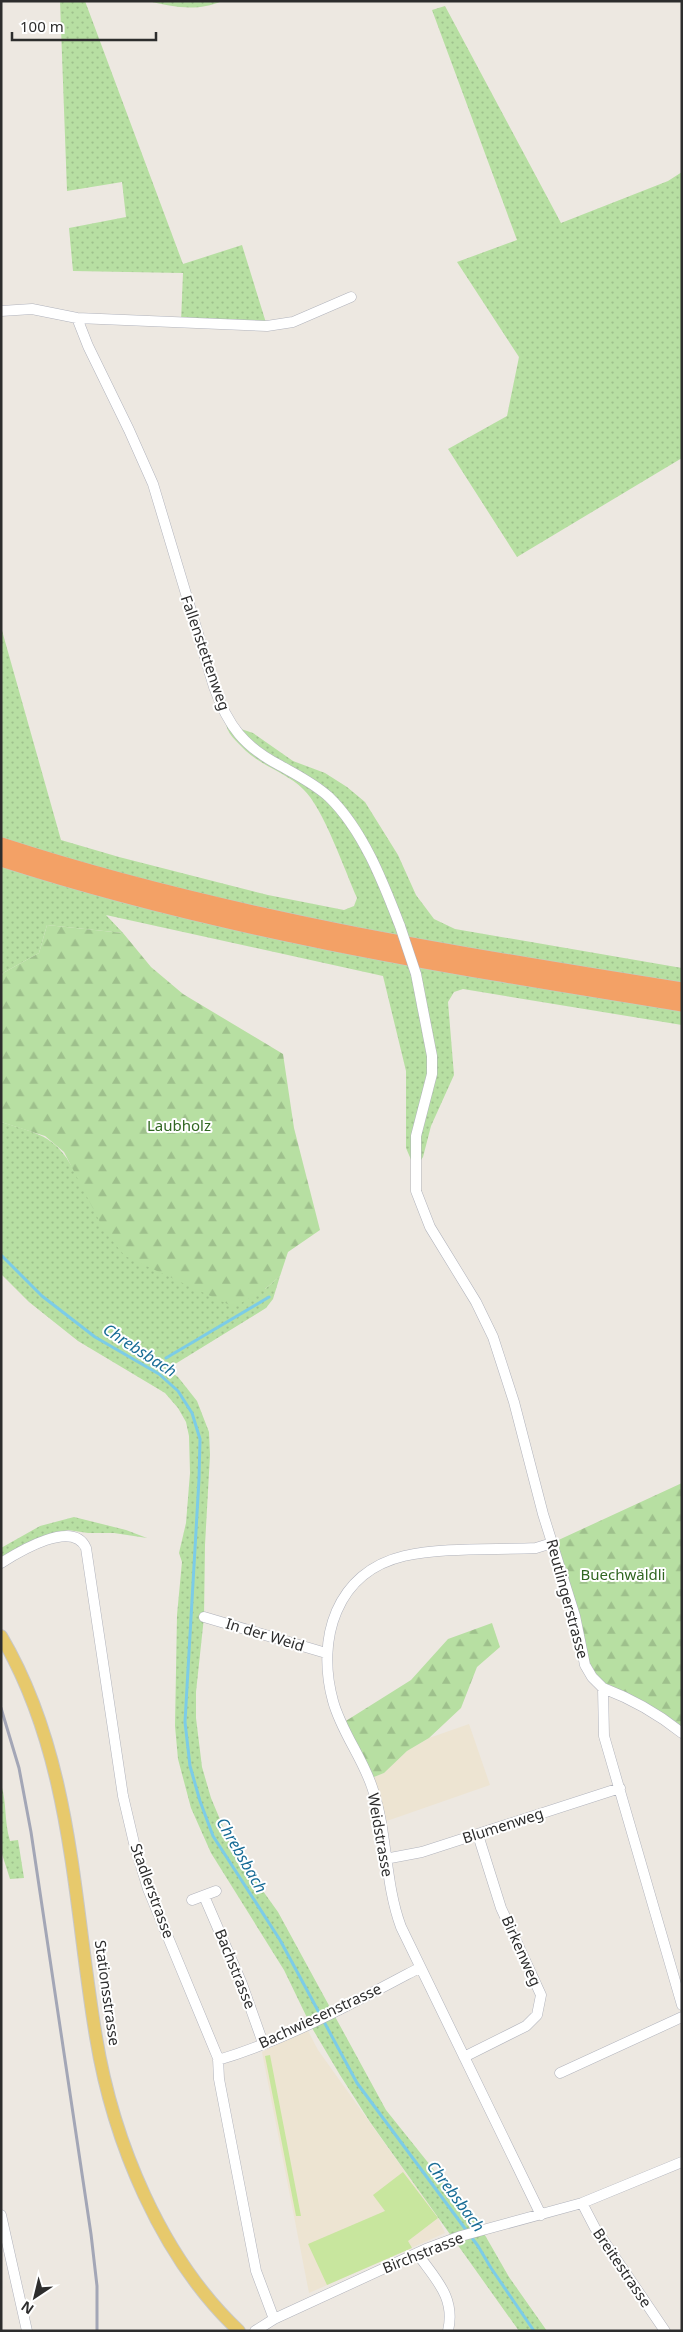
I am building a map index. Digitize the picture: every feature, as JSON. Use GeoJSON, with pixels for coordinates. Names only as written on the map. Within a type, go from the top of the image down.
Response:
{"type":"FeatureCollection","features":[{"type":"Feature","properties":{"kind":"highway"},"geometry":{"type":"LineString","coordinates":[[1,845],[127,882],[269,916],[450,952],[682,990]]}},
{"type":"Feature","properties":{"kind":"highway"},"geometry":{"type":"LineString","coordinates":[[1,859],[128,897],[277,932],[457,967],[682,1004]]}},
{"type":"Feature","properties":{"kind":"main road","name":"Stationsstrasse"},"geometry":{"type":"LineString","coordinates":[[1,1636],[20,1671],[37,1712],[58,1783],[76,1888],[96,2036],[115,2118],[143,2189],[160,2225],[197,2282],[239,2331]]}},
{"type":"Feature","properties":{"kind":"street"},"geometry":{"type":"LineString","coordinates":[[1,311],[32,309],[77,318],[267,326],[293,322],[351,297]]}},
{"type":"Feature","properties":{"kind":"street","name":"Fallenstettenweg"},"geometry":{"type":"LineString","coordinates":[[77,318],[88,346],[150,475],[212,678],[226,716],[244,741],[274,762],[316,786],[338,807],[367,853],[400,926],[416,974],[432,1056],[430,1083],[416,1136],[416,1191],[420,1203]]}},
{"type":"Feature","properties":{"kind":"street","name":"Reutlingerstrasse"},"geometry":{"type":"LineString","coordinates":[[420,1203],[430,1227],[476,1302],[493,1337],[514,1402],[552,1543],[575,1616],[585,1665],[592,1677],[603,1688]]}},
{"type":"Feature","properties":{"kind":"street","name":"Stadlerstrasse"},"geometry":{"type":"LineString","coordinates":[[1,1563],[33,1546],[64,1535],[76,1537],[83,1542],[86,1548],[121,1788],[129,1827],[155,1908],[196,2002],[218,2060],[218,2076],[256,2271],[274,2319]]}},
{"type":"Feature","properties":{"kind":"street","name":"Weidstrasse"},"geometry":{"type":"LineString","coordinates":[[541,2215],[420,1968],[396,1914],[385,1860],[377,1802],[366,1770],[338,1718],[329,1686],[326,1653],[333,1617],[343,1598],[364,1576],[386,1562],[413,1554],[536,1548],[552,1543]]}},
{"type":"Feature","properties":{"kind":"street","name":"In der Weid"},"geometry":{"type":"LineString","coordinates":[[204,1617],[326,1653]]}},
{"type":"Feature","properties":{"kind":"street"},"geometry":{"type":"LineString","coordinates":[[682,1733],[630,1698],[603,1688],[604,1736],[682,2005]]}},
{"type":"Feature","properties":{"kind":"street","name":"Blumenweg"},"geometry":{"type":"LineString","coordinates":[[385,1860],[422,1852],[478,1835],[620,1788]]}},
{"type":"Feature","properties":{"kind":"street","name":"Birkenweg"},"geometry":{"type":"LineString","coordinates":[[464,2057],[526,2026],[537,2015],[540,1995],[501,1908],[478,1835]]}},
{"type":"Feature","properties":{"kind":"street"},"geometry":{"type":"LineString","coordinates":[[192,1900],[216,1891]]}},
{"type":"Feature","properties":{"kind":"street","name":"Bachstrasse"},"geometry":{"type":"LineString","coordinates":[[204,1896],[242,1984],[263,2043]]}},
{"type":"Feature","properties":{"kind":"street","name":"Bachwiesenstrasse"},"geometry":{"type":"LineString","coordinates":[[218,2060],[315,2020],[420,1968]]}},
{"type":"Feature","properties":{"kind":"street"},"geometry":{"type":"LineString","coordinates":[[560,2073],[682,2017]]}},
{"type":"Feature","properties":{"kind":"street","name":"Birchstrasse"},"geometry":{"type":"LineString","coordinates":[[255,2331],[274,2319],[417,2253],[462,2236],[582,2203],[682,2162]]}},
{"type":"Feature","properties":{"kind":"street","name":"Breitestrasse"},"geometry":{"type":"LineString","coordinates":[[582,2203],[595,2228],[665,2331]]}},
{"type":"Feature","properties":{"kind":"street"},"geometry":{"type":"LineString","coordinates":[[1,2214],[27,2331]]}},
{"type":"Feature","properties":{"kind":"street"},"geometry":{"type":"LineString","coordinates":[[417,2253],[449,2301],[451,2316],[448,2331]]}},
{"type":"Feature","properties":{"kind":"shaded area"},"geometry":{"type":"Polygon","coordinates":[[[469,1724],[490,1785],[381,1823],[369,1779],[384,1773],[407,1751],[429,1738],[469,1724]]]}},
{"type":"Feature","properties":{"kind":"shaded area"},"geometry":{"type":"Polygon","coordinates":[[[307,2029],[318,2050],[438,2218],[445,2233],[309,2293],[262,2052],[307,2029]]]}},
{"type":"Feature","properties":{"kind":"green space"},"geometry":{"type":"Polygon","coordinates":[[[60,1],[85,1],[183,264],[242,245],[267,326],[181,322],[183,273],[73,271],[69,228],[126,217],[122,182],[67,191],[60,1]]]}},
{"type":"Feature","properties":{"kind":"green space"},"geometry":{"type":"Polygon","coordinates":[[[148,1],[222,1],[203,6],[176,7],[148,1]]]}},
{"type":"Feature","properties":{"kind":"green space"},"geometry":{"type":"Polygon","coordinates":[[[445,6],[561,223],[668,181],[682,172],[682,458],[517,557],[448,449],[507,416],[519,357],[457,262],[517,240],[432,10],[445,6]]]}},
{"type":"Feature","properties":{"kind":"green space"},"geometry":{"type":"Polygon","coordinates":[[[1,627],[61,840],[119,857],[268,895],[344,910],[354,906],[357,898],[326,824],[311,798],[297,783],[259,761],[246,751],[228,731],[226,716],[241,729],[253,733],[293,761],[325,773],[347,787],[365,802],[398,855],[416,895],[434,919],[455,929],[682,968],[682,1025],[463,989],[454,992],[448,1002],[454,1075],[431,1126],[423,1157],[415,1169],[406,1148],[406,1071],[383,976],[106,915],[123,933],[47,925],[39,953],[3,973],[1,977],[1,627]]]}},
{"type":"Feature","properties":{"kind":"green space","name":"Laubholz"},"geometry":{"type":"Polygon","coordinates":[[[47,925],[123,933],[151,967],[183,994],[283,1054],[294,1128],[320,1230],[288,1252],[280,1276],[265,1289],[234,1307],[125,1256],[105,1232],[64,1152],[45,1136],[1,1122],[1,977],[3,973],[39,953],[47,925]]]}},
{"type":"Feature","properties":{"kind":"green space"},"geometry":{"type":"Polygon","coordinates":[[[1,1122],[35,1133],[52,1142],[67,1158],[74,1170],[265,1289],[280,1276],[273,1299],[266,1308],[167,1369],[178,1377],[197,1401],[209,1432],[210,1455],[205,1545],[204,1617],[196,1692],[196,1718],[202,1767],[211,1798],[232,1848],[278,1912],[386,2110],[482,2230],[509,2277],[547,2331],[519,2331],[370,2122],[312,2028],[284,1970],[211,1853],[191,1808],[178,1759],[175,1726],[177,1615],[182,1562],[179,1553],[186,1523],[190,1473],[189,1436],[186,1422],[178,1408],[165,1393],[78,1341],[29,1302],[1,1274],[1,1122]]]}},
{"type":"Feature","properties":{"kind":"green space","name":"Buechwäldli"},"geometry":{"type":"Polygon","coordinates":[[[682,1483],[682,1733],[592,1677],[552,1543],[682,1483]]]}},
{"type":"Feature","properties":{"kind":"green space"},"geometry":{"type":"Polygon","coordinates":[[[74,1517],[126,1530],[147,1538],[114,1533],[88,1533],[68,1530],[35,1539],[1,1558],[1,1548],[40,1526],[74,1517]]]}},
{"type":"Feature","properties":{"kind":"green space"},"geometry":{"type":"Polygon","coordinates":[[[492,1623],[500,1647],[477,1667],[461,1708],[429,1738],[407,1751],[384,1773],[369,1779],[341,1724],[411,1680],[448,1639],[492,1623]]]}},
{"type":"Feature","properties":{"kind":"green space"},"geometry":{"type":"Polygon","coordinates":[[[1,1784],[8,1834],[10,1841],[18,1840],[24,1878],[10,1879],[1,1851],[1,1784]]]}},
{"type":"Feature","properties":{"kind":"green space"},"geometry":{"type":"Polygon","coordinates":[[[270,2055],[301,2216],[296,2216],[265,2056],[270,2055]]]}},
{"type":"Feature","properties":{"kind":"green space"},"geometry":{"type":"Polygon","coordinates":[[[403,2172],[438,2218],[408,2241],[412,2248],[327,2285],[308,2244],[385,2211],[373,2195],[403,2172]]]}},
{"type":"Feature","properties":{"kind":"waterway","name":"Chrebsbach"},"geometry":{"type":"LineString","coordinates":[[1,1255],[42,1296],[95,1337],[159,1374],[178,1391],[192,1413],[200,1439],[185,1722],[190,1766],[213,1836],[280,1940],[357,2083],[478,2246],[534,2331]]}},
{"type":"Feature","properties":{"kind":"waterway"},"geometry":{"type":"LineString","coordinates":[[166,1358],[269,1297]]}},
{"type":"Feature","properties":{"kind":"railway"},"geometry":{"type":"LineString","coordinates":[[1,1708],[19,1768],[31,1832],[91,2234],[97,2286],[97,2331]]}}]}
